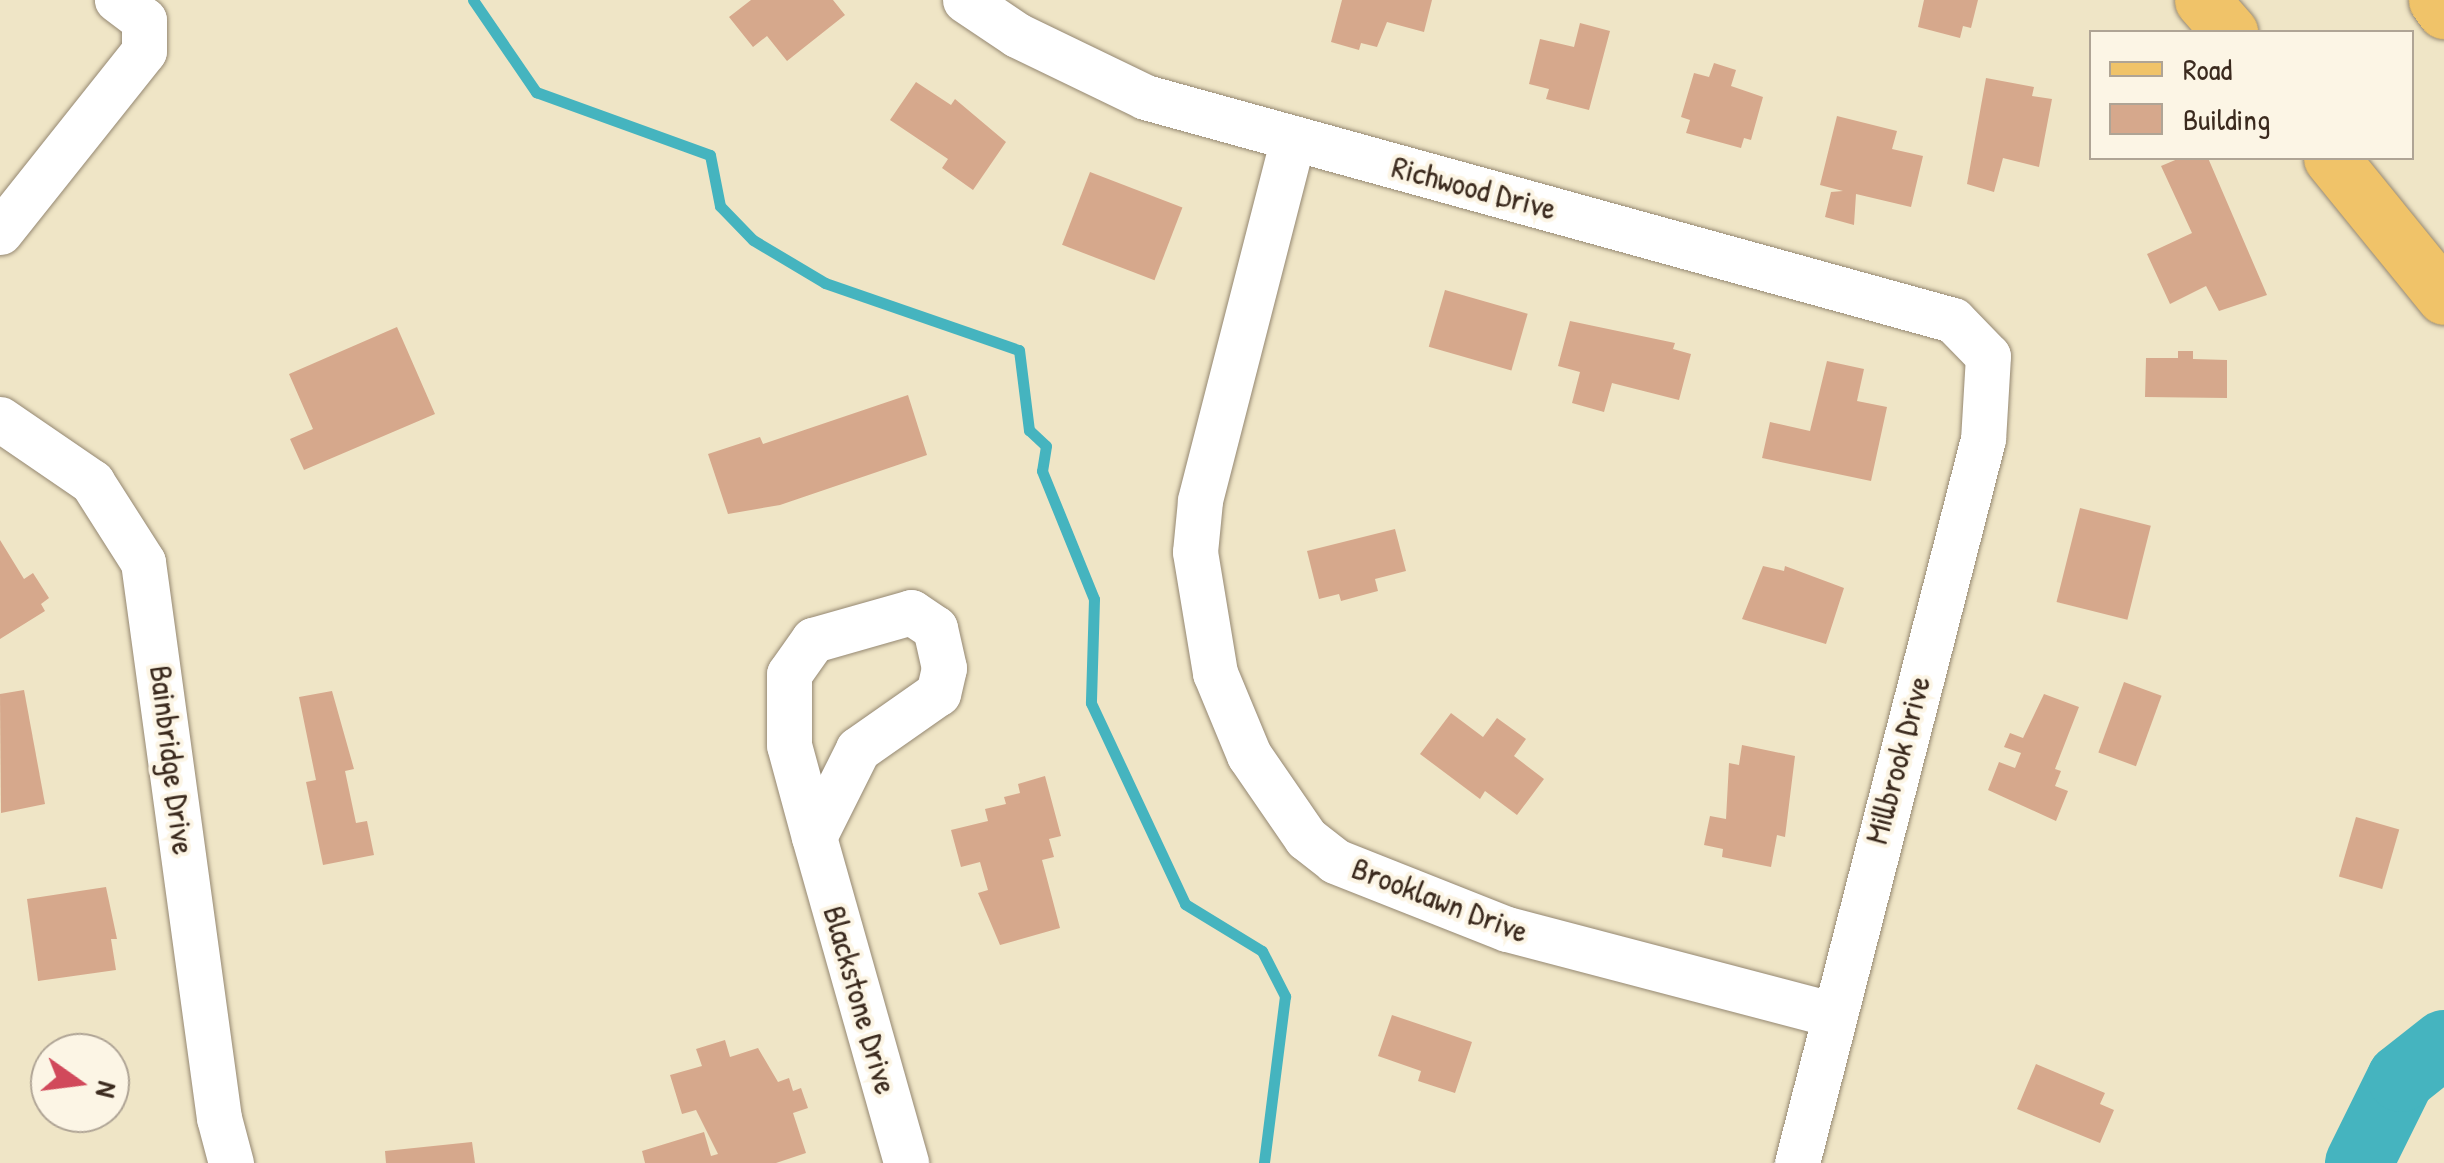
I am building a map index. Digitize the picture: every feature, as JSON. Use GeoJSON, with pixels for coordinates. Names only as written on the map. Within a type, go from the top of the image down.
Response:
{"type":"FeatureCollection","features":[{"type":"Feature","properties":{"kind":"main road"},"geometry":{"type":"LineString","coordinates":[[2202,0],[2228,30]]}},
{"type":"Feature","properties":{"kind":"main road"},"geometry":{"type":"LineString","coordinates":[[2436,0],[2444,10]]}},
{"type":"Feature","properties":{"kind":"main road"},"geometry":{"type":"LineString","coordinates":[[2333,160],[2444,297]]}},
{"type":"Feature","properties":{"kind":"street"},"geometry":{"type":"LineString","coordinates":[[0,232],[144,51],[144,20],[118,0]]}},
{"type":"Feature","properties":{"kind":"street","name":"Richwood Drive"},"geometry":{"type":"LineString","coordinates":[[964,0],[1016,35],[1145,96],[1952,320],[1988,356]]}},
{"type":"Feature","properties":{"kind":"street","name":"Brooklawn Drive"},"geometry":{"type":"LineString","coordinates":[[1294,138],[1200,501],[1195,552],[1216,673],[1250,755],[1306,838],[1349,867],[1507,928],[1831,1014]]}},
{"type":"Feature","properties":{"kind":"street","name":"Millbrook Drive"},"geometry":{"type":"LineString","coordinates":[[1798,1163],[1831,1014],[1984,439],[1988,356]]}},
{"type":"Feature","properties":{"kind":"street","name":"Bainbridge Drive"},"geometry":{"type":"LineString","coordinates":[[0,419],[92,482],[143,562],[219,1118],[230,1163]]}},
{"type":"Feature","properties":{"kind":"street","name":"Blackstone Drive"},"geometry":{"type":"LineString","coordinates":[[814,837],[858,749],[938,693],[944,668],[934,628],[911,612],[813,640],[789,674],[789,745],[814,837],[906,1163]]}},
{"type":"Feature","properties":{"kind":"building"},"geometry":{"type":"Polygon","coordinates":[[[751,0],[833,0],[845,15],[787,61],[767,36],[753,47],[729,17],[751,0]]]}},
{"type":"Feature","properties":{"kind":"building"},"geometry":{"type":"Polygon","coordinates":[[[1342,0],[1432,0],[1424,32],[1387,22],[1377,47],[1361,43],[1359,50],[1331,42],[1342,0]]]}},
{"type":"Feature","properties":{"kind":"building"},"geometry":{"type":"Polygon","coordinates":[[[1924,0],[1978,0],[1971,28],[1963,26],[1960,38],[1918,27],[1924,0]]]}},
{"type":"Feature","properties":{"kind":"building"},"geometry":{"type":"Polygon","coordinates":[[[1580,23],[1610,31],[1589,110],[1546,99],[1549,89],[1529,84],[1540,39],[1574,47],[1580,23]]]}},
{"type":"Feature","properties":{"kind":"building"},"geometry":{"type":"Polygon","coordinates":[[[1714,63],[1736,70],[1731,86],[1763,97],[1751,140],[1744,138],[1741,148],[1686,133],[1690,120],[1681,117],[1694,73],[1709,77],[1714,63]]]}},
{"type":"Feature","properties":{"kind":"building"},"geometry":{"type":"Polygon","coordinates":[[[1986,78],[2034,87],[2032,96],[2052,99],[2039,167],[2003,158],[1994,192],[1967,184],[1986,78]]]}},
{"type":"Feature","properties":{"kind":"building"},"geometry":{"type":"Polygon","coordinates":[[[916,82],[951,105],[955,99],[1006,142],[973,190],[942,168],[948,159],[890,120],[916,82]]]}},
{"type":"Feature","properties":{"kind":"building"},"geometry":{"type":"Polygon","coordinates":[[[1837,116],[1897,131],[1892,149],[1923,156],[1911,207],[1856,194],[1854,225],[1825,217],[1831,192],[1843,191],[1820,185],[1837,116]]]}},
{"type":"Feature","properties":{"kind":"building"},"geometry":{"type":"Polygon","coordinates":[[[2175,160],[2209,160],[2267,295],[2219,311],[2206,286],[2170,304],[2147,254],[2192,233],[2161,166],[2175,160]]]}},
{"type":"Feature","properties":{"kind":"building"},"geometry":{"type":"Polygon","coordinates":[[[1090,172],[1182,207],[1154,280],[1062,245],[1090,172]]]}},
{"type":"Feature","properties":{"kind":"building"},"geometry":{"type":"Polygon","coordinates":[[[1445,290],[1528,314],[1511,370],[1429,347],[1445,290]]]}},
{"type":"Feature","properties":{"kind":"building"},"geometry":{"type":"Polygon","coordinates":[[[1570,321],[1675,343],[1673,349],[1691,354],[1679,400],[1612,383],[1604,412],[1572,403],[1580,372],[1558,366],[1570,321]]]}},
{"type":"Feature","properties":{"kind":"building"},"geometry":{"type":"Polygon","coordinates":[[[397,327],[435,414],[304,470],[290,439],[313,429],[289,374],[397,327]]]}},
{"type":"Feature","properties":{"kind":"building"},"geometry":{"type":"Polygon","coordinates":[[[2178,351],[2193,351],[2193,359],[2227,360],[2227,398],[2145,397],[2146,358],[2178,358],[2178,351]]]}},
{"type":"Feature","properties":{"kind":"building"},"geometry":{"type":"Polygon","coordinates":[[[1827,361],[1864,369],[1857,401],[1887,407],[1871,481],[1762,458],[1770,422],[1810,431],[1827,361]]]}},
{"type":"Feature","properties":{"kind":"building"},"geometry":{"type":"Polygon","coordinates":[[[908,395],[927,455],[780,505],[728,514],[708,454],[760,437],[763,444],[908,395]]]}},
{"type":"Feature","properties":{"kind":"building"},"geometry":{"type":"Polygon","coordinates":[[[2080,508],[2151,526],[2127,620],[2057,602],[2080,508]]]}},
{"type":"Feature","properties":{"kind":"building"},"geometry":{"type":"Polygon","coordinates":[[[1395,529],[1406,571],[1375,579],[1378,591],[1341,601],[1339,594],[1319,599],[1307,551],[1395,529]]]}},
{"type":"Feature","properties":{"kind":"building"},"geometry":{"type":"Polygon","coordinates":[[[0,540],[24,579],[33,573],[49,598],[41,604],[45,611],[0,639],[0,540]]]}},
{"type":"Feature","properties":{"kind":"building"},"geometry":{"type":"Polygon","coordinates":[[[1763,566],[1784,571],[1785,566],[1844,588],[1826,644],[1742,619],[1763,566]]]}},
{"type":"Feature","properties":{"kind":"building"},"geometry":{"type":"Polygon","coordinates":[[[2124,682],[2162,696],[2136,766],[2098,752],[2124,682]]]}},
{"type":"Feature","properties":{"kind":"building"},"geometry":{"type":"Polygon","coordinates":[[[24,690],[45,804],[1,813],[0,694],[24,690]]]}},
{"type":"Feature","properties":{"kind":"building"},"geometry":{"type":"Polygon","coordinates":[[[332,691],[354,769],[345,771],[356,823],[367,821],[374,855],[323,865],[306,782],[316,780],[299,697],[332,691]]]}},
{"type":"Feature","properties":{"kind":"building"},"geometry":{"type":"Polygon","coordinates":[[[2044,694],[2079,707],[2055,769],[2061,771],[2055,786],[2068,791],[2056,821],[1988,790],[1999,762],[2015,768],[2021,753],[2004,747],[2010,733],[2023,738],[2044,694]]]}},
{"type":"Feature","properties":{"kind":"building"},"geometry":{"type":"Polygon","coordinates":[[[1451,713],[1483,737],[1497,718],[1526,739],[1514,756],[1544,779],[1517,815],[1485,791],[1480,799],[1420,754],[1451,713]]]}},
{"type":"Feature","properties":{"kind":"building"},"geometry":{"type":"Polygon","coordinates":[[[1742,745],[1795,756],[1785,837],[1777,835],[1771,867],[1722,857],[1723,849],[1704,845],[1710,816],[1726,819],[1729,763],[1739,765],[1742,745]]]}},
{"type":"Feature","properties":{"kind":"building"},"geometry":{"type":"Polygon","coordinates":[[[1045,776],[1061,836],[1049,839],[1054,857],[1042,860],[1060,928],[1000,945],[978,893],[988,890],[980,862],[961,867],[951,830],[988,821],[985,809],[1006,804],[1004,797],[1020,793],[1018,784],[1045,776]]]}},
{"type":"Feature","properties":{"kind":"building"},"geometry":{"type":"Polygon","coordinates":[[[2356,817],[2399,829],[2382,889],[2339,877],[2356,817]]]}},
{"type":"Feature","properties":{"kind":"building"},"geometry":{"type":"Polygon","coordinates":[[[106,887],[117,939],[111,939],[116,970],[38,981],[27,899],[106,887]]]}},
{"type":"Feature","properties":{"kind":"building"},"geometry":{"type":"Polygon","coordinates":[[[1392,1015],[1472,1042],[1455,1093],[1418,1081],[1421,1071],[1378,1056],[1392,1015]]]}},
{"type":"Feature","properties":{"kind":"building"},"geometry":{"type":"Polygon","coordinates":[[[725,1040],[730,1057],[758,1048],[778,1082],[789,1078],[793,1091],[801,1088],[808,1108],[793,1113],[806,1153],[776,1163],[645,1163],[642,1151],[704,1132],[711,1156],[718,1154],[696,1110],[682,1114],[670,1075],[702,1066],[696,1049],[725,1040]]]}},
{"type":"Feature","properties":{"kind":"building"},"geometry":{"type":"Polygon","coordinates":[[[2036,1064],[2105,1093],[2100,1104],[2114,1110],[2100,1143],[2017,1109],[2036,1064]]]}},
{"type":"Feature","properties":{"kind":"building"},"geometry":{"type":"Polygon","coordinates":[[[472,1142],[475,1163],[386,1163],[385,1151],[472,1142]]]}},
{"type":"Feature","properties":{"kind":"waterway"},"geometry":{"type":"LineString","coordinates":[[473,0],[536,92],[710,155],[720,206],[753,240],[825,283],[1019,350],[1029,430],[1046,446],[1042,471],[1094,599],[1091,703],[1185,904],[1262,951],[1285,996],[1264,1163]]}},
{"type":"Feature","properties":{"kind":"waterway"},"geometry":{"type":"LineString","coordinates":[[2359,1163],[2401,1078],[2444,1044]]}}]}
